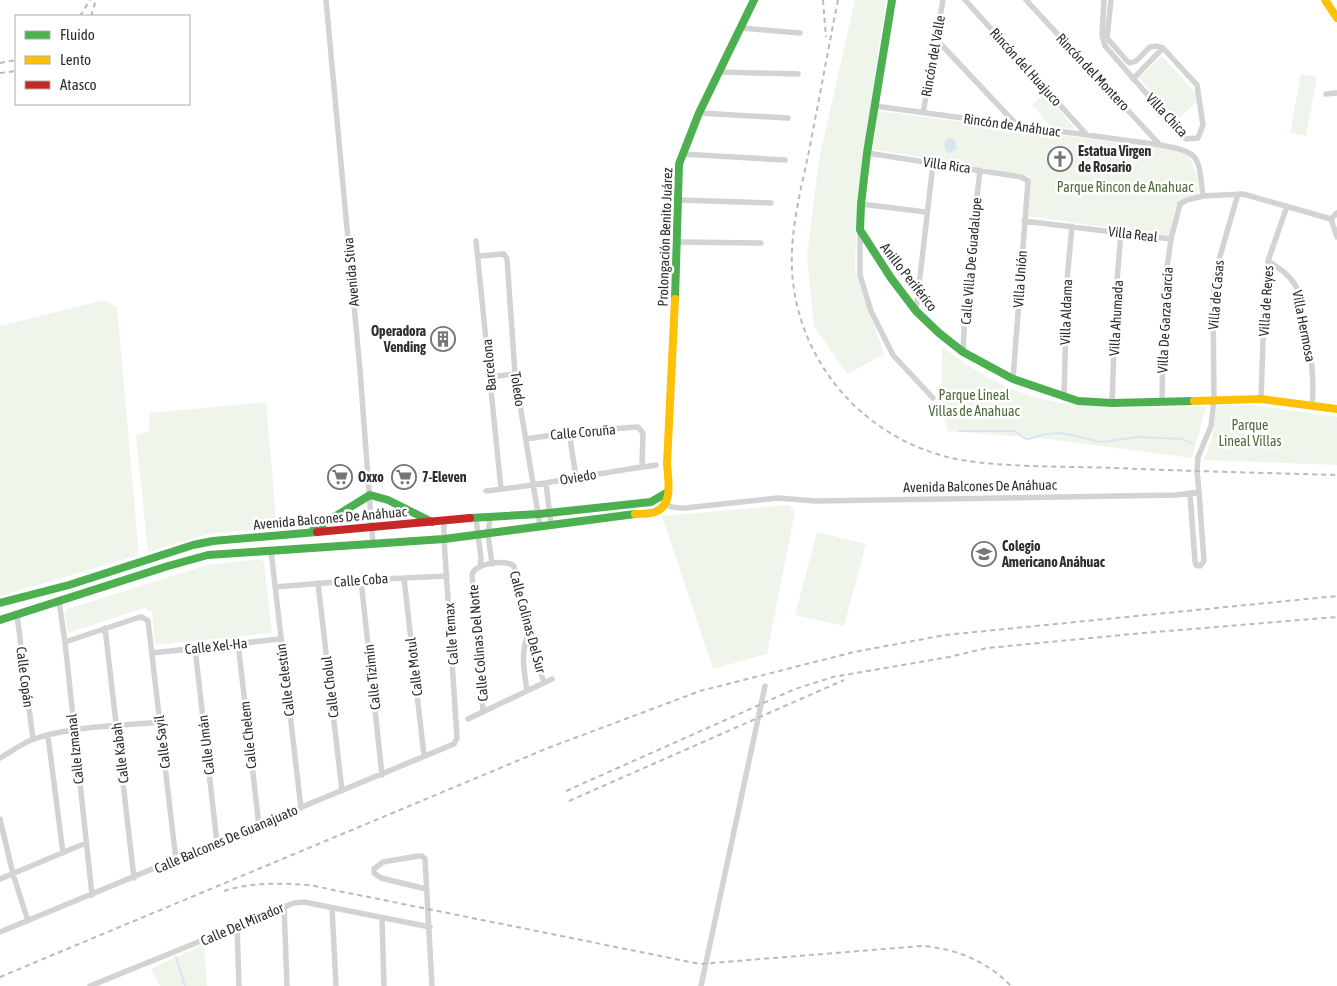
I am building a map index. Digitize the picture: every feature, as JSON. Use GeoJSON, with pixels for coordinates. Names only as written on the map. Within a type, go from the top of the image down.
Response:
{"type":"FeatureCollection","features":[{"type":"Feature","properties":{"kind":"street","name":"Avenida Stiva"},"geometry":{"type":"LineString","coordinates":[[326,0],[373,544]]}},
{"type":"Feature","properties":{"kind":"street","name":"Prolongación Benito Juárez"},"geometry":{"type":"LineString","coordinates":[[666,505],[678,242],[678,176],[682,154],[699,113],[754,0]]}},
{"type":"Feature","properties":{"kind":"street"},"geometry":{"type":"LineString","coordinates":[[892,0],[860,204],[860,275],[871,311],[893,355],[933,398]]}},
{"type":"Feature","properties":{"kind":"street","name":"Rincón del Valle"},"geometry":{"type":"LineString","coordinates":[[923,112],[942,0]]}},
{"type":"Feature","properties":{"kind":"street","name":"Rincón del Huajuco"},"geometry":{"type":"LineString","coordinates":[[965,0],[1087,135]]}},
{"type":"Feature","properties":{"kind":"street","name":"Rincón del Montero"},"geometry":{"type":"LineString","coordinates":[[1026,0],[1160,145]]}},
{"type":"Feature","properties":{"kind":"street"},"geometry":{"type":"LineString","coordinates":[[1104,0],[1102,35],[1130,63],[1136,61],[1150,46],[1163,48],[1133,79]]}},
{"type":"Feature","properties":{"kind":"street"},"geometry":{"type":"LineString","coordinates":[[1105,40],[1111,0]]}},
{"type":"Feature","properties":{"kind":"street"},"geometry":{"type":"LineString","coordinates":[[1327,2],[1337,2]]}},
{"type":"Feature","properties":{"kind":"street"},"geometry":{"type":"LineString","coordinates":[[1327,2],[1337,18]]}},
{"type":"Feature","properties":{"kind":"street"},"geometry":{"type":"LineString","coordinates":[[741,28],[800,33]]}},
{"type":"Feature","properties":{"kind":"street"},"geometry":{"type":"LineString","coordinates":[[935,38],[1017,125]]}},
{"type":"Feature","properties":{"kind":"street","name":"Villa Chica"},"geometry":{"type":"LineString","coordinates":[[1105,40],[1133,79],[1186,139],[1198,138],[1203,125],[1197,84],[1163,48]]}},
{"type":"Feature","properties":{"kind":"street"},"geometry":{"type":"LineString","coordinates":[[720,72],[798,74]]}},
{"type":"Feature","properties":{"kind":"street"},"geometry":{"type":"LineString","coordinates":[[1326,94],[1337,93]]}},
{"type":"Feature","properties":{"kind":"street","name":"Rincón de Anáhuac"},"geometry":{"type":"LineString","coordinates":[[875,106],[1186,150],[1194,154],[1198,162],[1203,196]]}},
{"type":"Feature","properties":{"kind":"street"},"geometry":{"type":"LineString","coordinates":[[699,113],[788,118]]}},
{"type":"Feature","properties":{"kind":"street","name":"Villa Rica"},"geometry":{"type":"LineString","coordinates":[[867,153],[1026,179]]}},
{"type":"Feature","properties":{"kind":"street"},"geometry":{"type":"LineString","coordinates":[[682,154],[785,160]]}},
{"type":"Feature","properties":{"kind":"street"},"geometry":{"type":"LineString","coordinates":[[916,311],[933,164]]}},
{"type":"Feature","properties":{"kind":"street","name":"Calle Villa De Guadalupe"},"geometry":{"type":"LineString","coordinates":[[963,352],[966,291],[980,170]]}},
{"type":"Feature","properties":{"kind":"street","name":"Villa Unión"},"geometry":{"type":"LineString","coordinates":[[1013,380],[1028,184],[1026,179]]}},
{"type":"Feature","properties":{"kind":"street","name":"Villa Real"},"geometry":{"type":"LineString","coordinates":[[1024,220],[1171,239],[1180,204],[1203,196],[1238,194],[1250,195],[1331,219]]}},
{"type":"Feature","properties":{"kind":"street","name":"Villa de Casas"},"geometry":{"type":"LineString","coordinates":[[1214,400],[1213,299],[1216,270],[1238,194]]}},
{"type":"Feature","properties":{"kind":"street"},"geometry":{"type":"LineString","coordinates":[[678,200],[771,203]]}},
{"type":"Feature","properties":{"kind":"street"},"geometry":{"type":"LineString","coordinates":[[860,204],[926,212]]}},
{"type":"Feature","properties":{"kind":"street","name":"Villa de Reyes"},"geometry":{"type":"LineString","coordinates":[[1261,398],[1265,284],[1268,261],[1287,206]]}},
{"type":"Feature","properties":{"kind":"street"},"geometry":{"type":"LineString","coordinates":[[1337,213],[1331,219],[1337,237]]}},
{"type":"Feature","properties":{"kind":"street","name":"Villa Aldama"},"geometry":{"type":"LineString","coordinates":[[1064,398],[1067,280],[1072,226]]}},
{"type":"Feature","properties":{"kind":"street","name":"Anillo Periférico"},"geometry":{"type":"LineString","coordinates":[[860,230],[891,278],[916,311],[963,352],[1013,380],[1078,401],[1112,403],[1261,398],[1337,409]]}},
{"type":"Feature","properties":{"kind":"street","name":"Villa Ahumada"},"geometry":{"type":"LineString","coordinates":[[1112,403],[1116,293],[1121,232]]}},
{"type":"Feature","properties":{"kind":"street","name":"Villa De Garza García"},"geometry":{"type":"LineString","coordinates":[[1162,402],[1164,289],[1171,239]]}},
{"type":"Feature","properties":{"kind":"street","name":"Barcelona"},"geometry":{"type":"LineString","coordinates":[[476,240],[501,490]]}},
{"type":"Feature","properties":{"kind":"street"},"geometry":{"type":"LineString","coordinates":[[678,242],[760,243]]}},
{"type":"Feature","properties":{"kind":"street","name":"Toledo"},"geometry":{"type":"LineString","coordinates":[[479,256],[502,254],[505,255],[507,260],[516,374],[535,486],[537,514]]}},
{"type":"Feature","properties":{"kind":"street","name":"Villa Hermosa"},"geometry":{"type":"LineString","coordinates":[[1268,261],[1291,277],[1299,293],[1313,371],[1312,405]]}},
{"type":"Feature","properties":{"kind":"street"},"geometry":{"type":"LineString","coordinates":[[490,378],[516,374]]}},
{"type":"Feature","properties":{"kind":"street"},"geometry":{"type":"LineString","coordinates":[[1190,494],[1195,561],[1196,565],[1200,566],[1204,561],[1197,471],[1198,457],[1201,446],[1209,432],[1214,400]]}},
{"type":"Feature","properties":{"kind":"street","name":"Calle Coruña"},"geometry":{"type":"LineString","coordinates":[[526,439],[569,432],[640,428],[643,433],[642,467]]}},
{"type":"Feature","properties":{"kind":"street"},"geometry":{"type":"LineString","coordinates":[[569,432],[576,477]]}},
{"type":"Feature","properties":{"kind":"street","name":"Oviedo"},"geometry":{"type":"LineString","coordinates":[[486,491],[535,486],[576,477],[656,466]]}},
{"type":"Feature","properties":{"kind":"street"},"geometry":{"type":"LineString","coordinates":[[546,483],[553,524]]}},
{"type":"Feature","properties":{"kind":"street"},"geometry":{"type":"LineString","coordinates":[[666,505],[660,497],[668,492]]}},
{"type":"Feature","properties":{"kind":"street","name":"Avenida Balcones De Anáhuac"},"geometry":{"type":"LineString","coordinates":[[0,620],[194,558],[226,553],[444,539],[654,512],[666,505],[675,508],[685,508],[778,498],[809,501],[1190,494],[1199,492]]}},
{"type":"Feature","properties":{"kind":"street"},"geometry":{"type":"LineString","coordinates":[[307,533],[330,522],[358,500],[370,494],[388,500],[432,522]]}},
{"type":"Feature","properties":{"kind":"street","name":"Avenida Balcones De Anáhuac"},"geometry":{"type":"LineString","coordinates":[[0,603],[26,597],[191,545],[213,541],[444,520],[537,514],[651,502],[660,497]]}},
{"type":"Feature","properties":{"kind":"street"},"geometry":{"type":"LineString","coordinates":[[1192,508],[1201,507]]}},
{"type":"Feature","properties":{"kind":"street"},"geometry":{"type":"LineString","coordinates":[[537,514],[538,526]]}},
{"type":"Feature","properties":{"kind":"street"},"geometry":{"type":"LineString","coordinates":[[490,518],[488,534],[492,564]]}},
{"type":"Feature","properties":{"kind":"street","name":"Calle Colinas Del Norte"},"geometry":{"type":"LineString","coordinates":[[476,519],[481,558],[480,566],[474,569],[472,575],[483,711]]}},
{"type":"Feature","properties":{"kind":"street","name":"Calle Temax"},"geometry":{"type":"LineString","coordinates":[[444,520],[457,738],[456,742],[451,746]]}},
{"type":"Feature","properties":{"kind":"street"},"geometry":{"type":"LineString","coordinates":[[1193,533],[1202,533]]}},
{"type":"Feature","properties":{"kind":"street"},"geometry":{"type":"LineString","coordinates":[[271,551],[271,544],[276,539],[293,534]]}},
{"type":"Feature","properties":{"kind":"street","name":"Calle Celestún"},"geometry":{"type":"LineString","coordinates":[[271,551],[301,808]]}},
{"type":"Feature","properties":{"kind":"street","name":"Calle Colinas Del Sur"},"geometry":{"type":"LineString","coordinates":[[480,566],[508,562],[514,566],[529,632],[544,683]]}},
{"type":"Feature","properties":{"kind":"street","name":"Calle Coba"},"geometry":{"type":"LineString","coordinates":[[275,587],[447,576]]}},
{"type":"Feature","properties":{"kind":"street","name":"Calle Motul"},"geometry":{"type":"LineString","coordinates":[[404,578],[424,756]]}},
{"type":"Feature","properties":{"kind":"street","name":"Calle Tizimín"},"geometry":{"type":"LineString","coordinates":[[361,580],[382,775]]}},
{"type":"Feature","properties":{"kind":"street","name":"Calle Cholul"},"geometry":{"type":"LineString","coordinates":[[318,583],[342,792]]}},
{"type":"Feature","properties":{"kind":"street"},"geometry":{"type":"LineString","coordinates":[[26,597],[54,594],[59,602]]}},
{"type":"Feature","properties":{"kind":"street","name":"Calle Izmanal"},"geometry":{"type":"LineString","coordinates":[[59,602],[92,895]]}},
{"type":"Feature","properties":{"kind":"street","name":"Calle Copán"},"geometry":{"type":"LineString","coordinates":[[17,615],[33,740]]}},
{"type":"Feature","properties":{"kind":"street","name":"Calle Sayil"},"geometry":{"type":"LineString","coordinates":[[105,628],[140,617],[145,618],[149,625],[176,860]]}},
{"type":"Feature","properties":{"kind":"street"},"geometry":{"type":"LineString","coordinates":[[65,642],[105,628]]}},
{"type":"Feature","properties":{"kind":"street","name":"Calle Kabah"},"geometry":{"type":"LineString","coordinates":[[105,628],[134,878]]}},
{"type":"Feature","properties":{"kind":"street"},"geometry":{"type":"LineString","coordinates":[[527,691],[523,657],[524,645],[529,632]]}},
{"type":"Feature","properties":{"kind":"street","name":"Calle Xel-Ha"},"geometry":{"type":"LineString","coordinates":[[152,653],[280,639]]}},
{"type":"Feature","properties":{"kind":"street","name":"Calle Chelem"},"geometry":{"type":"LineString","coordinates":[[238,643],[259,826]]}},
{"type":"Feature","properties":{"kind":"street","name":"Calle Umán"},"geometry":{"type":"LineString","coordinates":[[195,648],[217,842]]}},
{"type":"Feature","properties":{"kind":"street"},"geometry":{"type":"LineString","coordinates":[[468,719],[552,679]]}},
{"type":"Feature","properties":{"kind":"street"},"geometry":{"type":"LineString","coordinates":[[701,986],[765,686]]}},
{"type":"Feature","properties":{"kind":"street"},"geometry":{"type":"LineString","coordinates":[[0,758],[33,740],[73,730],[160,722]]}},
{"type":"Feature","properties":{"kind":"street"},"geometry":{"type":"LineString","coordinates":[[48,736],[63,853]]}},
{"type":"Feature","properties":{"kind":"street","name":"Calle Balcones De Guanajuato"},"geometry":{"type":"LineString","coordinates":[[0,932],[451,746]]}},
{"type":"Feature","properties":{"kind":"street"},"geometry":{"type":"LineString","coordinates":[[0,818],[13,874],[28,921]]}},
{"type":"Feature","properties":{"kind":"street"},"geometry":{"type":"LineString","coordinates":[[0,879],[86,843]]}},
{"type":"Feature","properties":{"kind":"street"},"geometry":{"type":"LineString","coordinates":[[426,889],[379,877],[374,873],[374,869],[383,862],[421,856],[425,859],[432,986]]}},
{"type":"Feature","properties":{"kind":"street","name":"Calle Del Mirador"},"geometry":{"type":"LineString","coordinates":[[91,986],[290,904],[304,902],[430,927]]}},
{"type":"Feature","properties":{"kind":"street"},"geometry":{"type":"LineString","coordinates":[[284,906],[287,986]]}},
{"type":"Feature","properties":{"kind":"street"},"geometry":{"type":"LineString","coordinates":[[332,908],[336,986]]}},
{"type":"Feature","properties":{"kind":"street"},"geometry":{"type":"LineString","coordinates":[[382,918],[384,986]]}},
{"type":"Feature","properties":{"kind":"street"},"geometry":{"type":"LineString","coordinates":[[237,926],[240,986]]}},
{"type":"Feature","properties":{"kind":"green space"},"geometry":{"type":"Polygon","coordinates":[[[855,0],[886,0],[857,199],[855,269],[884,354],[847,374],[814,326],[807,256],[819,159],[855,0]]]}},
{"type":"Feature","properties":{"kind":"green space"},"geometry":{"type":"Polygon","coordinates":[[[1162,56],[1195,92],[1197,102],[1177,120],[1139,78],[1162,56]]]}},
{"type":"Feature","properties":{"kind":"green space"},"geometry":{"type":"Polygon","coordinates":[[[1301,74],[1317,77],[1306,136],[1290,133],[1301,74]]]}},
{"type":"Feature","properties":{"kind":"green space"},"geometry":{"type":"Polygon","coordinates":[[[1045,93],[1075,129],[1051,127],[1032,105],[1045,93]]]}},
{"type":"Feature","properties":{"kind":"green space","name":"Parque Rincon de Anahuac"},"geometry":{"type":"Polygon","coordinates":[[[878,111],[1180,151],[1190,157],[1197,177],[1198,193],[1176,204],[1169,236],[1028,216],[1030,176],[873,149],[878,111]]]}},
{"type":"Feature","properties":{"kind":"green space"},"geometry":{"type":"Polygon","coordinates":[[[104,300],[117,307],[139,555],[0,596],[0,326],[104,300]]]}},
{"type":"Feature","properties":{"kind":"green space","name":"Parque Lineal Villas de Anahuac"},"geometry":{"type":"Polygon","coordinates":[[[942,347],[998,383],[1031,396],[1055,402],[1105,408],[1206,407],[1192,458],[1039,438],[947,431],[941,400],[942,347]]]}},
{"type":"Feature","properties":{"kind":"green space"},"geometry":{"type":"Polygon","coordinates":[[[266,402],[277,529],[205,535],[148,552],[136,435],[149,431],[149,413],[266,402]]]}},
{"type":"Feature","properties":{"kind":"green space","name":"Parque Lineal Villas"},"geometry":{"type":"Polygon","coordinates":[[[1217,405],[1253,405],[1337,417],[1337,465],[1204,460],[1212,439],[1217,405]]]}},
{"type":"Feature","properties":{"kind":"green space"},"geometry":{"type":"Polygon","coordinates":[[[789,505],[795,511],[767,654],[713,669],[662,516],[789,505]]]}},
{"type":"Feature","properties":{"kind":"green space"},"geometry":{"type":"Polygon","coordinates":[[[817,532],[866,544],[844,626],[795,615],[817,532]]]}},
{"type":"Feature","properties":{"kind":"green space"},"geometry":{"type":"Polygon","coordinates":[[[260,559],[264,562],[272,633],[155,645],[152,612],[144,608],[68,633],[65,613],[67,609],[207,565],[260,559]]]}},
{"type":"Feature","properties":{"kind":"green space"},"geometry":{"type":"Polygon","coordinates":[[[204,944],[207,986],[160,986],[151,969],[204,944]]]}},
{"type":"Feature","properties":{"kind":"shaded area"},"geometry":{"type":"Polygon","coordinates":[[[947,138],[954,139],[957,148],[948,153],[945,150],[947,138]]]}},
{"type":"Feature","properties":{"kind":"waterway"},"geometry":{"type":"LineString","coordinates":[[959,431],[1011,431],[1029,439],[1046,434],[1062,433],[1101,442],[1139,437],[1183,439],[1192,444]]}},
{"type":"Feature","properties":{"kind":"waterway"},"geometry":{"type":"LineString","coordinates":[[176,957],[185,986]]}},
{"type":"Feature","properties":{"kind":"railway"},"geometry":{"type":"LineString","coordinates":[[81,15],[90,0]]}},
{"type":"Feature","properties":{"kind":"railway"},"geometry":{"type":"LineString","coordinates":[[91,15],[96,0]]}},
{"type":"Feature","properties":{"kind":"railway"},"geometry":{"type":"LineString","coordinates":[[823,0],[826,37]]}},
{"type":"Feature","properties":{"kind":"railway"},"geometry":{"type":"LineString","coordinates":[[838,0],[797,210],[792,270],[797,304],[807,336],[822,366],[842,392],[865,415],[893,435],[923,449],[956,459],[975,462],[1035,466],[1337,475]]}},
{"type":"Feature","properties":{"kind":"railway"},"geometry":{"type":"LineString","coordinates":[[0,63],[15,60]]}},
{"type":"Feature","properties":{"kind":"railway"},"geometry":{"type":"LineString","coordinates":[[0,73],[15,71]]}},
{"type":"Feature","properties":{"kind":"railway"},"geometry":{"type":"LineString","coordinates":[[0,977],[548,748],[700,691],[854,652],[945,635],[1337,596]]}},
{"type":"Feature","properties":{"kind":"railway"},"geometry":{"type":"LineString","coordinates":[[566,791],[795,689],[833,677],[949,657],[987,648],[1337,617]]}},
{"type":"Feature","properties":{"kind":"railway"},"geometry":{"type":"LineString","coordinates":[[569,801],[844,680]]}},
{"type":"Feature","properties":{"kind":"railway"},"geometry":{"type":"LineString","coordinates":[[224,891],[256,885],[309,885],[700,964],[921,946],[934,947],[970,957],[992,969],[1011,986]]}},
{"type":"Feature","properties":{"kind":"traffic: fast"},"geometry":{"type":"LineString","coordinates":[[675,299],[679,164],[699,113],[754,0]]}},
{"type":"Feature","properties":{"kind":"traffic: fast"},"geometry":{"type":"LineString","coordinates":[[892,0],[867,153],[860,230],[891,278],[916,311],[939,333],[963,352],[1013,379],[1078,401],[1112,403],[1194,401]]}},
{"type":"Feature","properties":{"kind":"traffic: fast"},"geometry":{"type":"LineString","coordinates":[[470,518],[539,514],[651,502],[668,492]]}},
{"type":"Feature","properties":{"kind":"traffic: fast"},"geometry":{"type":"LineString","coordinates":[[313,530],[370,495],[388,500],[432,522]]}},
{"type":"Feature","properties":{"kind":"traffic: fast"},"geometry":{"type":"LineString","coordinates":[[0,620],[208,555],[444,539],[635,514]]}},
{"type":"Feature","properties":{"kind":"traffic: fast"},"geometry":{"type":"LineString","coordinates":[[0,603],[69,585],[193,545],[213,541],[317,532]]}},
{"type":"Feature","properties":{"kind":"traffic: slow"},"geometry":{"type":"LineString","coordinates":[[1325,0],[1337,18]]}},
{"type":"Feature","properties":{"kind":"traffic: slow"},"geometry":{"type":"LineString","coordinates":[[635,514],[648,514],[661,509],[665,504],[669,491],[667,464],[675,299]]}},
{"type":"Feature","properties":{"kind":"traffic: slow"},"geometry":{"type":"LineString","coordinates":[[1194,401],[1261,399],[1337,409]]}},
{"type":"Feature","properties":{"kind":"traffic: jam"},"geometry":{"type":"LineString","coordinates":[[317,532],[470,518]]}},
{"type":"Feature","properties":{"kind":"place","name":"Estatua Virgen de Rosario"},"geometry":{"type":"Point","coordinates":[1060,159]}},
{"type":"Feature","properties":{"kind":"place","name":"Operadora Vending"},"geometry":{"type":"Point","coordinates":[443,339]}},
{"type":"Feature","properties":{"kind":"place","name":"Oxxo"},"geometry":{"type":"Point","coordinates":[340,477]}},
{"type":"Feature","properties":{"kind":"place","name":"7-Eleven"},"geometry":{"type":"Point","coordinates":[404,477]}},
{"type":"Feature","properties":{"kind":"place","name":"Colegio Americano Anáhuac"},"geometry":{"type":"Point","coordinates":[984,554]}}]}
